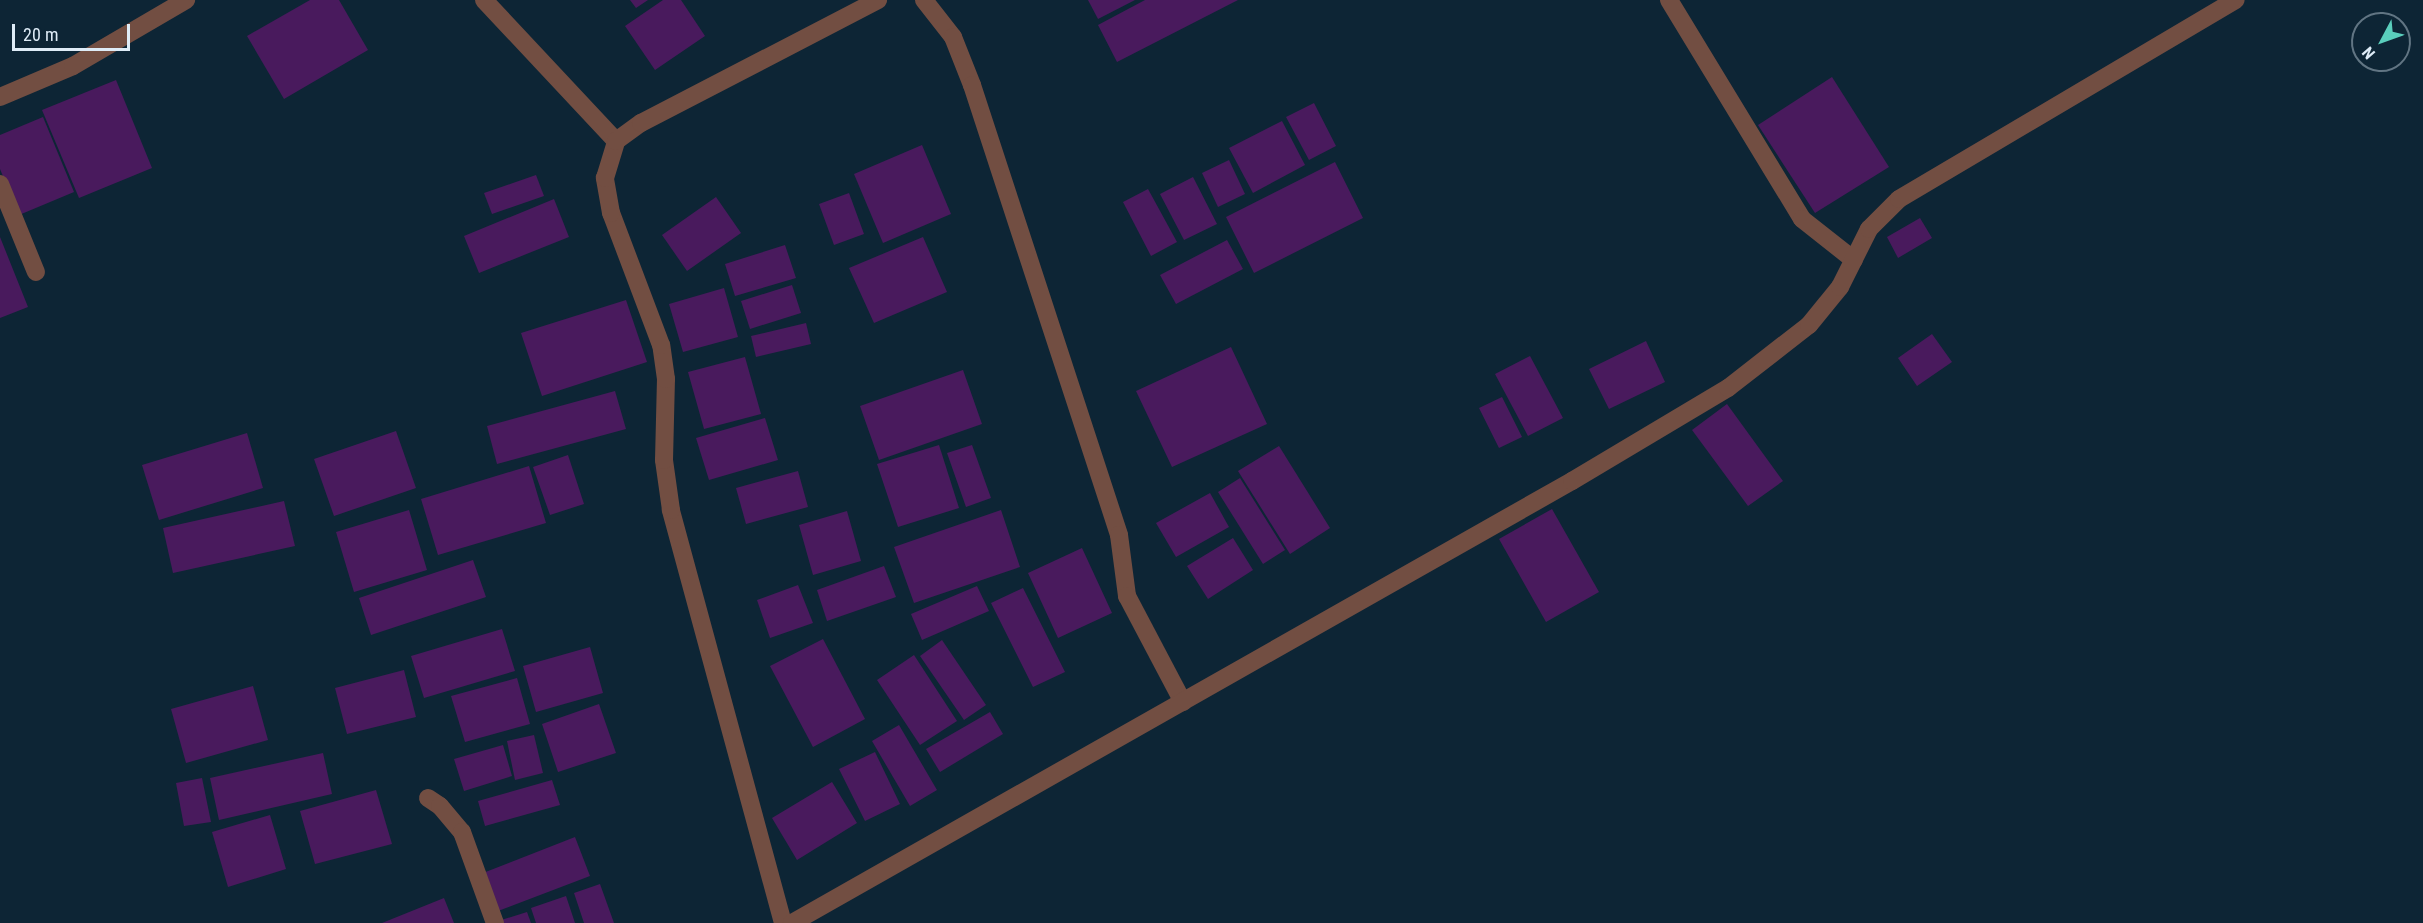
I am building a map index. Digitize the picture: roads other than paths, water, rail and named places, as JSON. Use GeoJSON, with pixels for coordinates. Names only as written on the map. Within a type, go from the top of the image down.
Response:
{"type":"FeatureCollection","features":[{"type":"Feature","properties":{"kind":"street"},"geometry":{"type":"LineString","coordinates":[[0,97],[73,66],[186,0]]}},
{"type":"Feature","properties":{"kind":"street"},"geometry":{"type":"LineString","coordinates":[[484,0],[616,141]]}},
{"type":"Feature","properties":{"kind":"street"},"geometry":{"type":"LineString","coordinates":[[783,923],[671,510],[664,460],[666,379],[661,345],[611,213],[605,178],[616,141],[641,123],[878,0]]}},
{"type":"Feature","properties":{"kind":"street"},"geometry":{"type":"LineString","coordinates":[[924,0],[953,37],[972,85],[1119,535],[1127,596],[1183,702]]}},
{"type":"Feature","properties":{"kind":"street"},"geometry":{"type":"LineString","coordinates":[[1669,0],[1802,219],[1854,260]]}},
{"type":"Feature","properties":{"kind":"street"},"geometry":{"type":"LineString","coordinates":[[792,923],[1183,702],[1728,388],[1809,325],[1840,287],[1869,229],[1899,199],[2235,0]]}},
{"type":"Feature","properties":{"kind":"street"},"geometry":{"type":"LineString","coordinates":[[0,184],[36,272]]}},
{"type":"Feature","properties":{"kind":"street"},"geometry":{"type":"LineString","coordinates":[[428,798],[440,806],[462,832],[495,923]]}}]}
